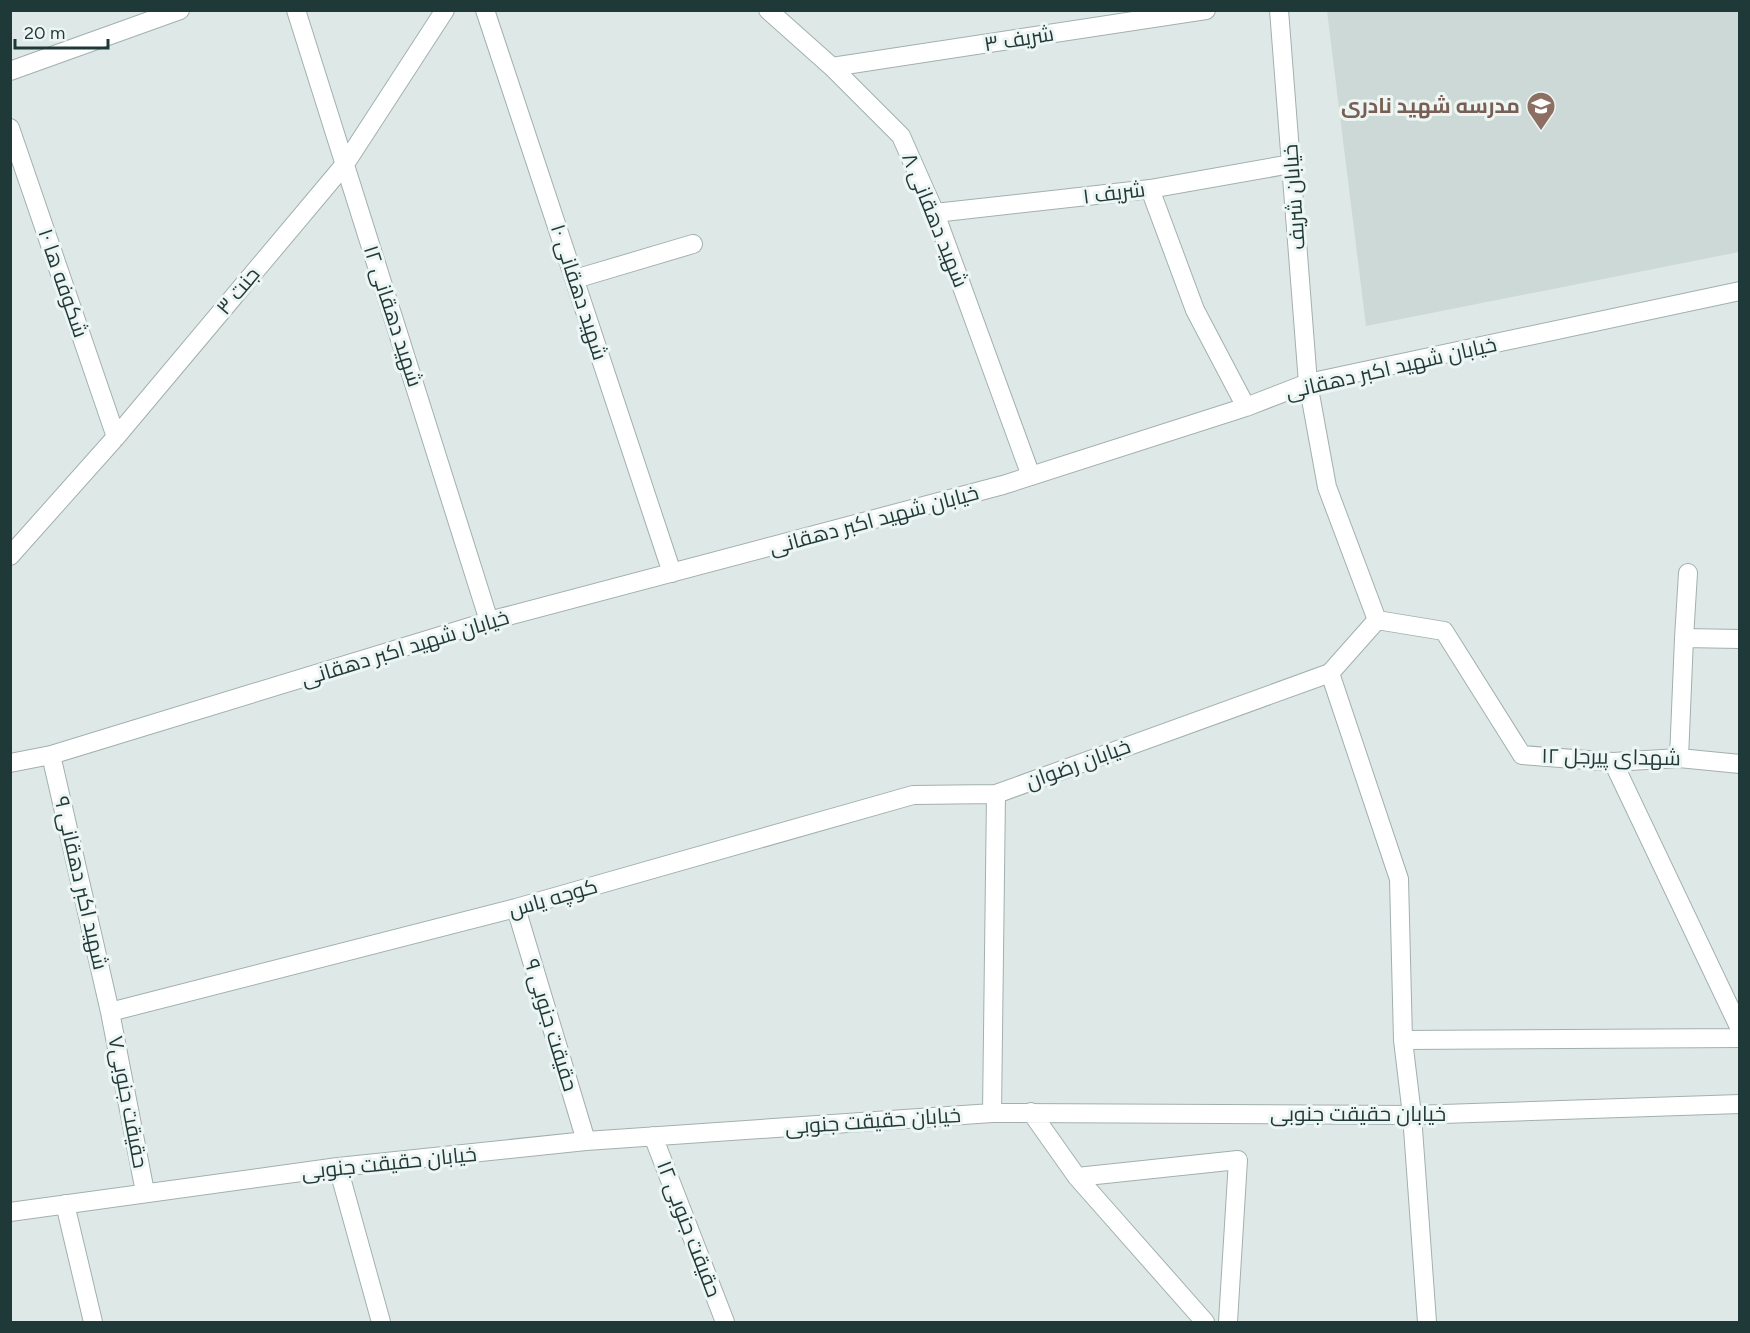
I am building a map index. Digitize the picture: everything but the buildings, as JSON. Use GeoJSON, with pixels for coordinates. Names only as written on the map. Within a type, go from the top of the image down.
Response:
{"type":"FeatureCollection","features":[{"type":"Feature","properties":{"kind":"street"},"geometry":{"type":"LineString","coordinates":[[10,71],[158,15],[180,10]]}},
{"type":"Feature","properties":{"kind":"street","name":"شهید دهقانی ۱۲"},"geometry":{"type":"LineString","coordinates":[[296,10],[489,621]]}},
{"type":"Feature","properties":{"kind":"street","name":"جنت ۳"},"geometry":{"type":"LineString","coordinates":[[10,556],[116,437],[345,164],[445,10]]}},
{"type":"Feature","properties":{"kind":"street","name":"شهید دهقانی ۱۰"},"geometry":{"type":"LineString","coordinates":[[485,10],[672,573]]}},
{"type":"Feature","properties":{"kind":"street","name":"شهید دهقانی ۸"},"geometry":{"type":"LineString","coordinates":[[768,10],[832,67],[901,136],[935,213],[1031,476]]}},
{"type":"Feature","properties":{"kind":"street","name":"شریف ۳"},"geometry":{"type":"LineString","coordinates":[[832,67],[1206,10]]}},
{"type":"Feature","properties":{"kind":"street","name":"خیابان شریف"},"geometry":{"type":"LineString","coordinates":[[1279,10],[1308,383],[1328,487],[1377,620]]}},
{"type":"Feature","properties":{"kind":"street","name":"شکوفه ها ۱۰"},"geometry":{"type":"LineString","coordinates":[[10,129],[116,437]]}},
{"type":"Feature","properties":{"kind":"street","name":"شریف ۱"},"geometry":{"type":"LineString","coordinates":[[935,213],[1150,189],[1291,164]]}},
{"type":"Feature","properties":{"kind":"street"},"geometry":{"type":"LineString","coordinates":[[1150,189],[1195,310],[1246,407]]}},
{"type":"Feature","properties":{"kind":"street"},"geometry":{"type":"LineString","coordinates":[[574,279],[693,243]]}},
{"type":"Feature","properties":{"kind":"street","name":"خیابان شهید اکبر دهقانی"},"geometry":{"type":"LineString","coordinates":[[10,763],[51,755],[489,621],[1003,485],[1246,407],[1308,383],[1740,291]]}},
{"type":"Feature","properties":{"kind":"street"},"geometry":{"type":"LineString","coordinates":[[1679,758],[1688,573]]}},
{"type":"Feature","properties":{"kind":"street","name":"شهدای پیرجل ۱۲"},"geometry":{"type":"LineString","coordinates":[[1377,620],[1444,631],[1522,755],[1613,762],[1679,758],[1740,764]]}},
{"type":"Feature","properties":{"kind":"street","name":"خیابان رضوان"},"geometry":{"type":"LineString","coordinates":[[996,794],[1330,673],[1377,620]]}},
{"type":"Feature","properties":{"kind":"street"},"geometry":{"type":"LineString","coordinates":[[1684,638],[1740,639]]}},
{"type":"Feature","properties":{"kind":"street"},"geometry":{"type":"LineString","coordinates":[[1330,673],[1399,879],[1403,1040],[1412,1115],[1427,1323]]}},
{"type":"Feature","properties":{"kind":"street","name":"شهید اکبر دهقانی ۹"},"geometry":{"type":"LineString","coordinates":[[51,755],[110,1012]]}},
{"type":"Feature","properties":{"kind":"street"},"geometry":{"type":"LineString","coordinates":[[1613,762],[1740,1029]]}},
{"type":"Feature","properties":{"kind":"street"},"geometry":{"type":"LineString","coordinates":[[992,1113],[996,794]]}},
{"type":"Feature","properties":{"kind":"street","name":"کوچه یاس"},"geometry":{"type":"LineString","coordinates":[[110,1012],[516,908],[913,795],[996,794]]}},
{"type":"Feature","properties":{"kind":"street","name":"حقیقت جنوبی ۹"},"geometry":{"type":"LineString","coordinates":[[516,908],[586,1141]]}},
{"type":"Feature","properties":{"kind":"street","name":"حقیقت جنوبی۷"},"geometry":{"type":"LineString","coordinates":[[110,1012],[145,1192]]}},
{"type":"Feature","properties":{"kind":"street"},"geometry":{"type":"LineString","coordinates":[[1403,1040],[1740,1038]]}},
{"type":"Feature","properties":{"kind":"street","name":"خیابان حقیقت جنوبی"},"geometry":{"type":"LineString","coordinates":[[10,1212],[338,1167],[586,1141],[992,1113],[1412,1115],[1740,1104]]}},
{"type":"Feature","properties":{"kind":"street"},"geometry":{"type":"LineString","coordinates":[[1031,1112],[1077,1177],[1205,1323]]}},
{"type":"Feature","properties":{"kind":"street","name":"حقیقت جنوبی ۱۲"},"geometry":{"type":"LineString","coordinates":[[653,1136],[725,1323]]}},
{"type":"Feature","properties":{"kind":"street"},"geometry":{"type":"LineString","coordinates":[[1077,1177],[1238,1160],[1227,1323]]}},
{"type":"Feature","properties":{"kind":"street"},"geometry":{"type":"LineString","coordinates":[[338,1167],[381,1323]]}},
{"type":"Feature","properties":{"kind":"street"},"geometry":{"type":"LineString","coordinates":[[65,1204],[93,1323]]}},
{"type":"Feature","properties":{"kind":"shaded area","name":"مدرسه شهید نادری"},"geometry":{"type":"Polygon","coordinates":[[[1327,11],[1739,11],[1739,252],[1366,326],[1327,11]]]}},
{"type":"Feature","properties":{"kind":"place","name":"مدرسه شهید نادری"},"geometry":{"type":"Point","coordinates":[1541,132]}}]}
